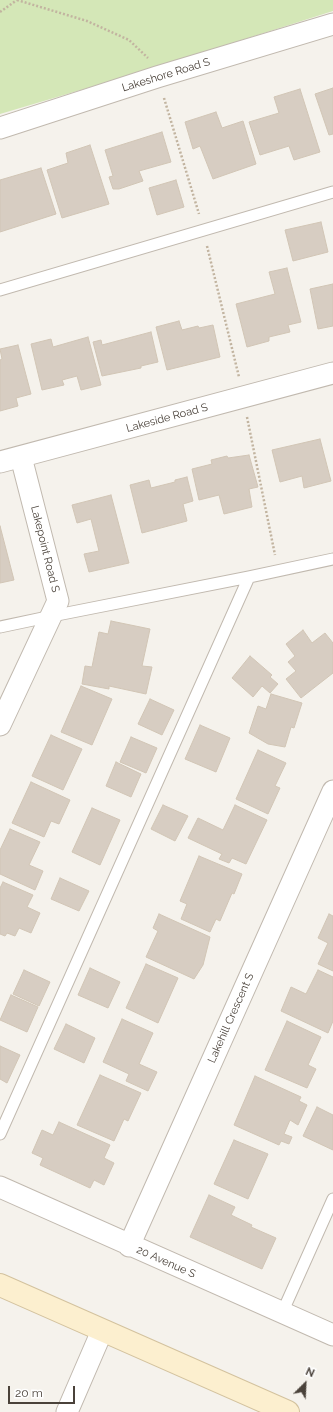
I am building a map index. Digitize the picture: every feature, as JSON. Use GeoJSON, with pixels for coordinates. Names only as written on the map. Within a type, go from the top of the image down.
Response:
{"type":"FeatureCollection","features":[{"type":"Feature","properties":{"kind":"street","name":"Lakeshore Road S"},"geometry":{"type":"LineString","coordinates":[[0,128],[157,77],[333,24]]}},
{"type":"Feature","properties":{"kind":"street","name":"Lakeside Road S"},"geometry":{"type":"LineString","coordinates":[[0,462],[333,373]]}},
{"type":"Feature","properties":{"kind":"street","name":"Lakepoint Road S"},"geometry":{"type":"LineString","coordinates":[[0,725],[58,601],[21,456]]}},
{"type":"Feature","properties":{"kind":"street","name":"Lakehill Crescent S"},"geometry":{"type":"LineString","coordinates":[[129,1246],[333,791]]}},
{"type":"Feature","properties":{"kind":"street","name":"20 Avenue S"},"geometry":{"type":"LineString","coordinates":[[0,1187],[129,1246],[333,1335]]}},
{"type":"Feature","properties":{"kind":"street"},"geometry":{"type":"LineString","coordinates":[[0,1285],[288,1412]]}},
{"type":"Feature","properties":{"kind":"street"},"geometry":{"type":"LineString","coordinates":[[67,1412],[102,1331]]}},
{"type":"Feature","properties":{"kind":"lane"},"geometry":{"type":"LineString","coordinates":[[0,290],[333,192]]}},
{"type":"Feature","properties":{"kind":"lane"},"geometry":{"type":"LineString","coordinates":[[0,627],[333,559]]}},
{"type":"Feature","properties":{"kind":"lane"},"geometry":{"type":"LineString","coordinates":[[0,1134],[250,577]]}},
{"type":"Feature","properties":{"kind":"lane"},"geometry":{"type":"LineString","coordinates":[[282,1313],[333,1199]]}},
{"type":"Feature","properties":{"kind":"path"},"geometry":{"type":"LineString","coordinates":[[0,12],[17,0],[87,21],[129,40],[149,58]]}},
{"type":"Feature","properties":{"kind":"path"},"geometry":{"type":"LineString","coordinates":[[243,397],[278,571]]}},
{"type":"Feature","properties":{"kind":"green space"},"geometry":{"type":"Polygon","coordinates":[[[0,0],[333,0],[333,11],[148,70],[0,114],[0,0]]]}},
{"type":"Feature","properties":{"kind":"building"},"geometry":{"type":"Polygon","coordinates":[[[333,88],[333,134],[329,135],[315,94],[333,88]]]}},
{"type":"Feature","properties":{"kind":"building"},"geometry":{"type":"Polygon","coordinates":[[[300,89],[320,152],[294,160],[289,146],[260,155],[249,122],[279,113],[274,97],[300,89]]]}},
{"type":"Feature","properties":{"kind":"building"},"geometry":{"type":"Polygon","coordinates":[[[216,112],[222,128],[243,121],[256,164],[213,179],[200,146],[193,149],[185,122],[216,112]]]}},
{"type":"Feature","properties":{"kind":"building"},"geometry":{"type":"Polygon","coordinates":[[[162,132],[171,162],[139,171],[143,181],[119,189],[113,189],[109,177],[113,176],[105,150],[162,132]]]}},
{"type":"Feature","properties":{"kind":"building"},"geometry":{"type":"Polygon","coordinates":[[[90,145],[109,204],[62,218],[47,170],[68,163],[66,153],[90,145]]]}},
{"type":"Feature","properties":{"kind":"building"},"geometry":{"type":"Polygon","coordinates":[[[41,168],[56,214],[0,232],[0,180],[41,168]]]}},
{"type":"Feature","properties":{"kind":"building"},"geometry":{"type":"Polygon","coordinates":[[[176,180],[184,207],[157,215],[149,188],[176,180]]]}},
{"type":"Feature","properties":{"kind":"building"},"geometry":{"type":"Polygon","coordinates":[[[321,222],[328,252],[293,261],[285,230],[321,222]]]}},
{"type":"Feature","properties":{"kind":"building"},"geometry":{"type":"Polygon","coordinates":[[[287,268],[301,322],[288,325],[290,332],[269,337],[269,341],[247,347],[236,304],[275,294],[269,272],[287,268]]]}},
{"type":"Feature","properties":{"kind":"building"},"geometry":{"type":"Polygon","coordinates":[[[333,284],[333,326],[318,329],[310,289],[333,284]]]}},
{"type":"Feature","properties":{"kind":"building"},"geometry":{"type":"Polygon","coordinates":[[[179,321],[182,330],[198,326],[199,328],[213,325],[220,357],[167,370],[156,327],[179,321]]]}},
{"type":"Feature","properties":{"kind":"building"},"geometry":{"type":"Polygon","coordinates":[[[151,332],[158,362],[141,366],[141,368],[102,376],[93,342],[101,340],[102,345],[151,332]]]}},
{"type":"Feature","properties":{"kind":"building"},"geometry":{"type":"Polygon","coordinates":[[[88,337],[101,385],[81,390],[77,376],[62,380],[64,385],[42,390],[31,344],[51,339],[53,347],[88,337]]]}},
{"type":"Feature","properties":{"kind":"building"},"geometry":{"type":"Polygon","coordinates":[[[18,345],[31,394],[16,398],[18,406],[0,411],[0,360],[2,359],[0,349],[18,345]]]}},
{"type":"Feature","properties":{"kind":"building"},"geometry":{"type":"Polygon","coordinates":[[[320,439],[331,481],[304,488],[302,476],[280,482],[272,450],[320,439]]]}},
{"type":"Feature","properties":{"kind":"building"},"geometry":{"type":"Polygon","coordinates":[[[249,455],[258,487],[249,489],[252,507],[224,514],[219,495],[199,500],[192,469],[212,464],[211,460],[227,456],[228,458],[249,455]]]}},
{"type":"Feature","properties":{"kind":"building"},"geometry":{"type":"Polygon","coordinates":[[[187,477],[193,501],[183,504],[187,521],[142,533],[130,485],[149,480],[151,488],[175,482],[175,480],[187,477]]]}},
{"type":"Feature","properties":{"kind":"building"},"geometry":{"type":"Polygon","coordinates":[[[111,495],[129,563],[89,572],[84,554],[99,551],[91,519],[77,523],[72,505],[111,495]]]}},
{"type":"Feature","properties":{"kind":"building"},"geometry":{"type":"Polygon","coordinates":[[[0,526],[14,580],[0,583],[0,526]]]}},
{"type":"Feature","properties":{"kind":"building"},"geometry":{"type":"Polygon","coordinates":[[[111,621],[150,629],[142,666],[152,667],[146,694],[109,686],[109,689],[82,684],[85,666],[92,667],[99,632],[108,634],[111,621]]]}},
{"type":"Feature","properties":{"kind":"building"},"geometry":{"type":"Polygon","coordinates":[[[303,630],[312,643],[325,633],[333,643],[333,673],[301,698],[286,679],[296,671],[288,662],[295,656],[286,644],[303,630]]]}},
{"type":"Feature","properties":{"kind":"building"},"geometry":{"type":"Polygon","coordinates":[[[250,656],[272,675],[270,677],[278,684],[270,693],[262,686],[253,697],[232,678],[250,656]]]}},
{"type":"Feature","properties":{"kind":"building"},"geometry":{"type":"Polygon","coordinates":[[[81,686],[112,699],[92,745],[61,732],[81,686]]]}},
{"type":"Feature","properties":{"kind":"building"},"geometry":{"type":"Polygon","coordinates":[[[271,694],[302,703],[294,728],[291,727],[285,747],[268,744],[249,733],[258,706],[266,709],[271,694]]]}},
{"type":"Feature","properties":{"kind":"building"},"geometry":{"type":"Polygon","coordinates":[[[150,699],[174,710],[162,735],[138,724],[150,699]]]}},
{"type":"Feature","properties":{"kind":"building"},"geometry":{"type":"Polygon","coordinates":[[[200,725],[230,738],[216,772],[185,759],[200,725]]]}},
{"type":"Feature","properties":{"kind":"building"},"geometry":{"type":"Polygon","coordinates":[[[51,735],[82,749],[63,790],[32,776],[51,735]]]}},
{"type":"Feature","properties":{"kind":"building"},"geometry":{"type":"Polygon","coordinates":[[[131,737],[157,748],[146,773],[120,762],[131,737]]]}},
{"type":"Feature","properties":{"kind":"building"},"geometry":{"type":"Polygon","coordinates":[[[258,750],[286,763],[275,786],[280,788],[268,814],[236,799],[258,750]]]}},
{"type":"Feature","properties":{"kind":"building"},"geometry":{"type":"Polygon","coordinates":[[[116,762],[141,774],[131,797],[106,786],[116,762]]]}},
{"type":"Feature","properties":{"kind":"building"},"geometry":{"type":"Polygon","coordinates":[[[31,782],[70,800],[59,824],[51,821],[44,837],[12,823],[31,782]]]}},
{"type":"Feature","properties":{"kind":"building"},"geometry":{"type":"Polygon","coordinates":[[[163,805],[188,816],[175,841],[151,829],[163,805]]]}},
{"type":"Feature","properties":{"kind":"building"},"geometry":{"type":"Polygon","coordinates":[[[235,805],[267,820],[246,864],[232,858],[229,863],[219,859],[222,854],[188,838],[198,818],[223,830],[235,805]]]}},
{"type":"Feature","properties":{"kind":"building"},"geometry":{"type":"Polygon","coordinates":[[[92,808],[120,820],[100,865],[72,852],[92,808]]]}},
{"type":"Feature","properties":{"kind":"building"},"geometry":{"type":"Polygon","coordinates":[[[10,829],[40,842],[29,865],[43,871],[35,890],[0,874],[0,850],[10,829]]]}},
{"type":"Feature","properties":{"kind":"building"},"geometry":{"type":"Polygon","coordinates":[[[199,856],[242,874],[234,894],[232,893],[220,921],[216,919],[210,932],[181,919],[187,904],[180,901],[199,856]]]}},
{"type":"Feature","properties":{"kind":"building"},"geometry":{"type":"Polygon","coordinates":[[[60,878],[89,891],[79,911],[51,899],[60,878]]]}},
{"type":"Feature","properties":{"kind":"building"},"geometry":{"type":"Polygon","coordinates":[[[3,882],[33,895],[27,907],[40,913],[31,933],[19,928],[15,936],[7,933],[5,936],[0,934],[0,888],[3,882]]]}},
{"type":"Feature","properties":{"kind":"building"},"geometry":{"type":"Polygon","coordinates":[[[159,914],[210,937],[203,965],[194,979],[146,957],[158,931],[153,928],[159,914]]]}},
{"type":"Feature","properties":{"kind":"building"},"geometry":{"type":"Polygon","coordinates":[[[329,914],[333,916],[333,971],[318,964],[328,943],[318,938],[329,914]]]}},
{"type":"Feature","properties":{"kind":"building"},"geometry":{"type":"Polygon","coordinates":[[[146,964],[178,978],[158,1023],[126,1008],[146,964]]]}},
{"type":"Feature","properties":{"kind":"building"},"geometry":{"type":"Polygon","coordinates":[[[90,968],[120,982],[108,1008],[78,995],[90,968]]]}},
{"type":"Feature","properties":{"kind":"building"},"geometry":{"type":"Polygon","coordinates":[[[24,970],[50,982],[39,1006],[13,994],[24,970]]]}},
{"type":"Feature","properties":{"kind":"building"},"geometry":{"type":"Polygon","coordinates":[[[318,970],[333,977],[333,1021],[328,1033],[281,1011],[291,987],[306,994],[318,970]]]}},
{"type":"Feature","properties":{"kind":"building"},"geometry":{"type":"Polygon","coordinates":[[[11,995],[38,1007],[27,1032],[0,1020],[11,995]]]}},
{"type":"Feature","properties":{"kind":"building"},"geometry":{"type":"Polygon","coordinates":[[[122,1019],[153,1033],[139,1064],[157,1072],[148,1091],[126,1081],[129,1074],[103,1062],[122,1019]]]}},
{"type":"Feature","properties":{"kind":"building"},"geometry":{"type":"Polygon","coordinates":[[[287,1021],[321,1037],[308,1065],[316,1069],[307,1088],[265,1070],[287,1021]]]}},
{"type":"Feature","properties":{"kind":"building"},"geometry":{"type":"Polygon","coordinates":[[[66,1024],[95,1038],[84,1063],[54,1049],[66,1024]]]}},
{"type":"Feature","properties":{"kind":"building"},"geometry":{"type":"Polygon","coordinates":[[[0,1046],[20,1055],[7,1083],[0,1079],[0,1046]]]}},
{"type":"Feature","properties":{"kind":"building"},"geometry":{"type":"Polygon","coordinates":[[[100,1075],[141,1093],[128,1121],[124,1119],[114,1141],[77,1125],[100,1075]]]}},
{"type":"Feature","properties":{"kind":"building"},"geometry":{"type":"Polygon","coordinates":[[[255,1076],[301,1097],[299,1101],[307,1105],[298,1125],[290,1120],[284,1134],[292,1137],[289,1144],[281,1141],[279,1145],[234,1125],[255,1076]]]}},
{"type":"Feature","properties":{"kind":"building"},"geometry":{"type":"Polygon","coordinates":[[[317,1107],[333,1115],[333,1150],[303,1136],[317,1107]]]}},
{"type":"Feature","properties":{"kind":"building"},"geometry":{"type":"Polygon","coordinates":[[[59,1122],[110,1145],[104,1158],[114,1163],[104,1185],[94,1180],[90,1188],[40,1165],[43,1158],[32,1153],[42,1130],[53,1135],[59,1122]]]}},
{"type":"Feature","properties":{"kind":"building"},"geometry":{"type":"Polygon","coordinates":[[[234,1140],[268,1154],[248,1199],[214,1184],[234,1140]]]}},
{"type":"Feature","properties":{"kind":"building"},"geometry":{"type":"Polygon","coordinates":[[[209,1195],[235,1207],[231,1215],[252,1225],[251,1227],[276,1238],[262,1269],[190,1237],[209,1195]]]}}]}
